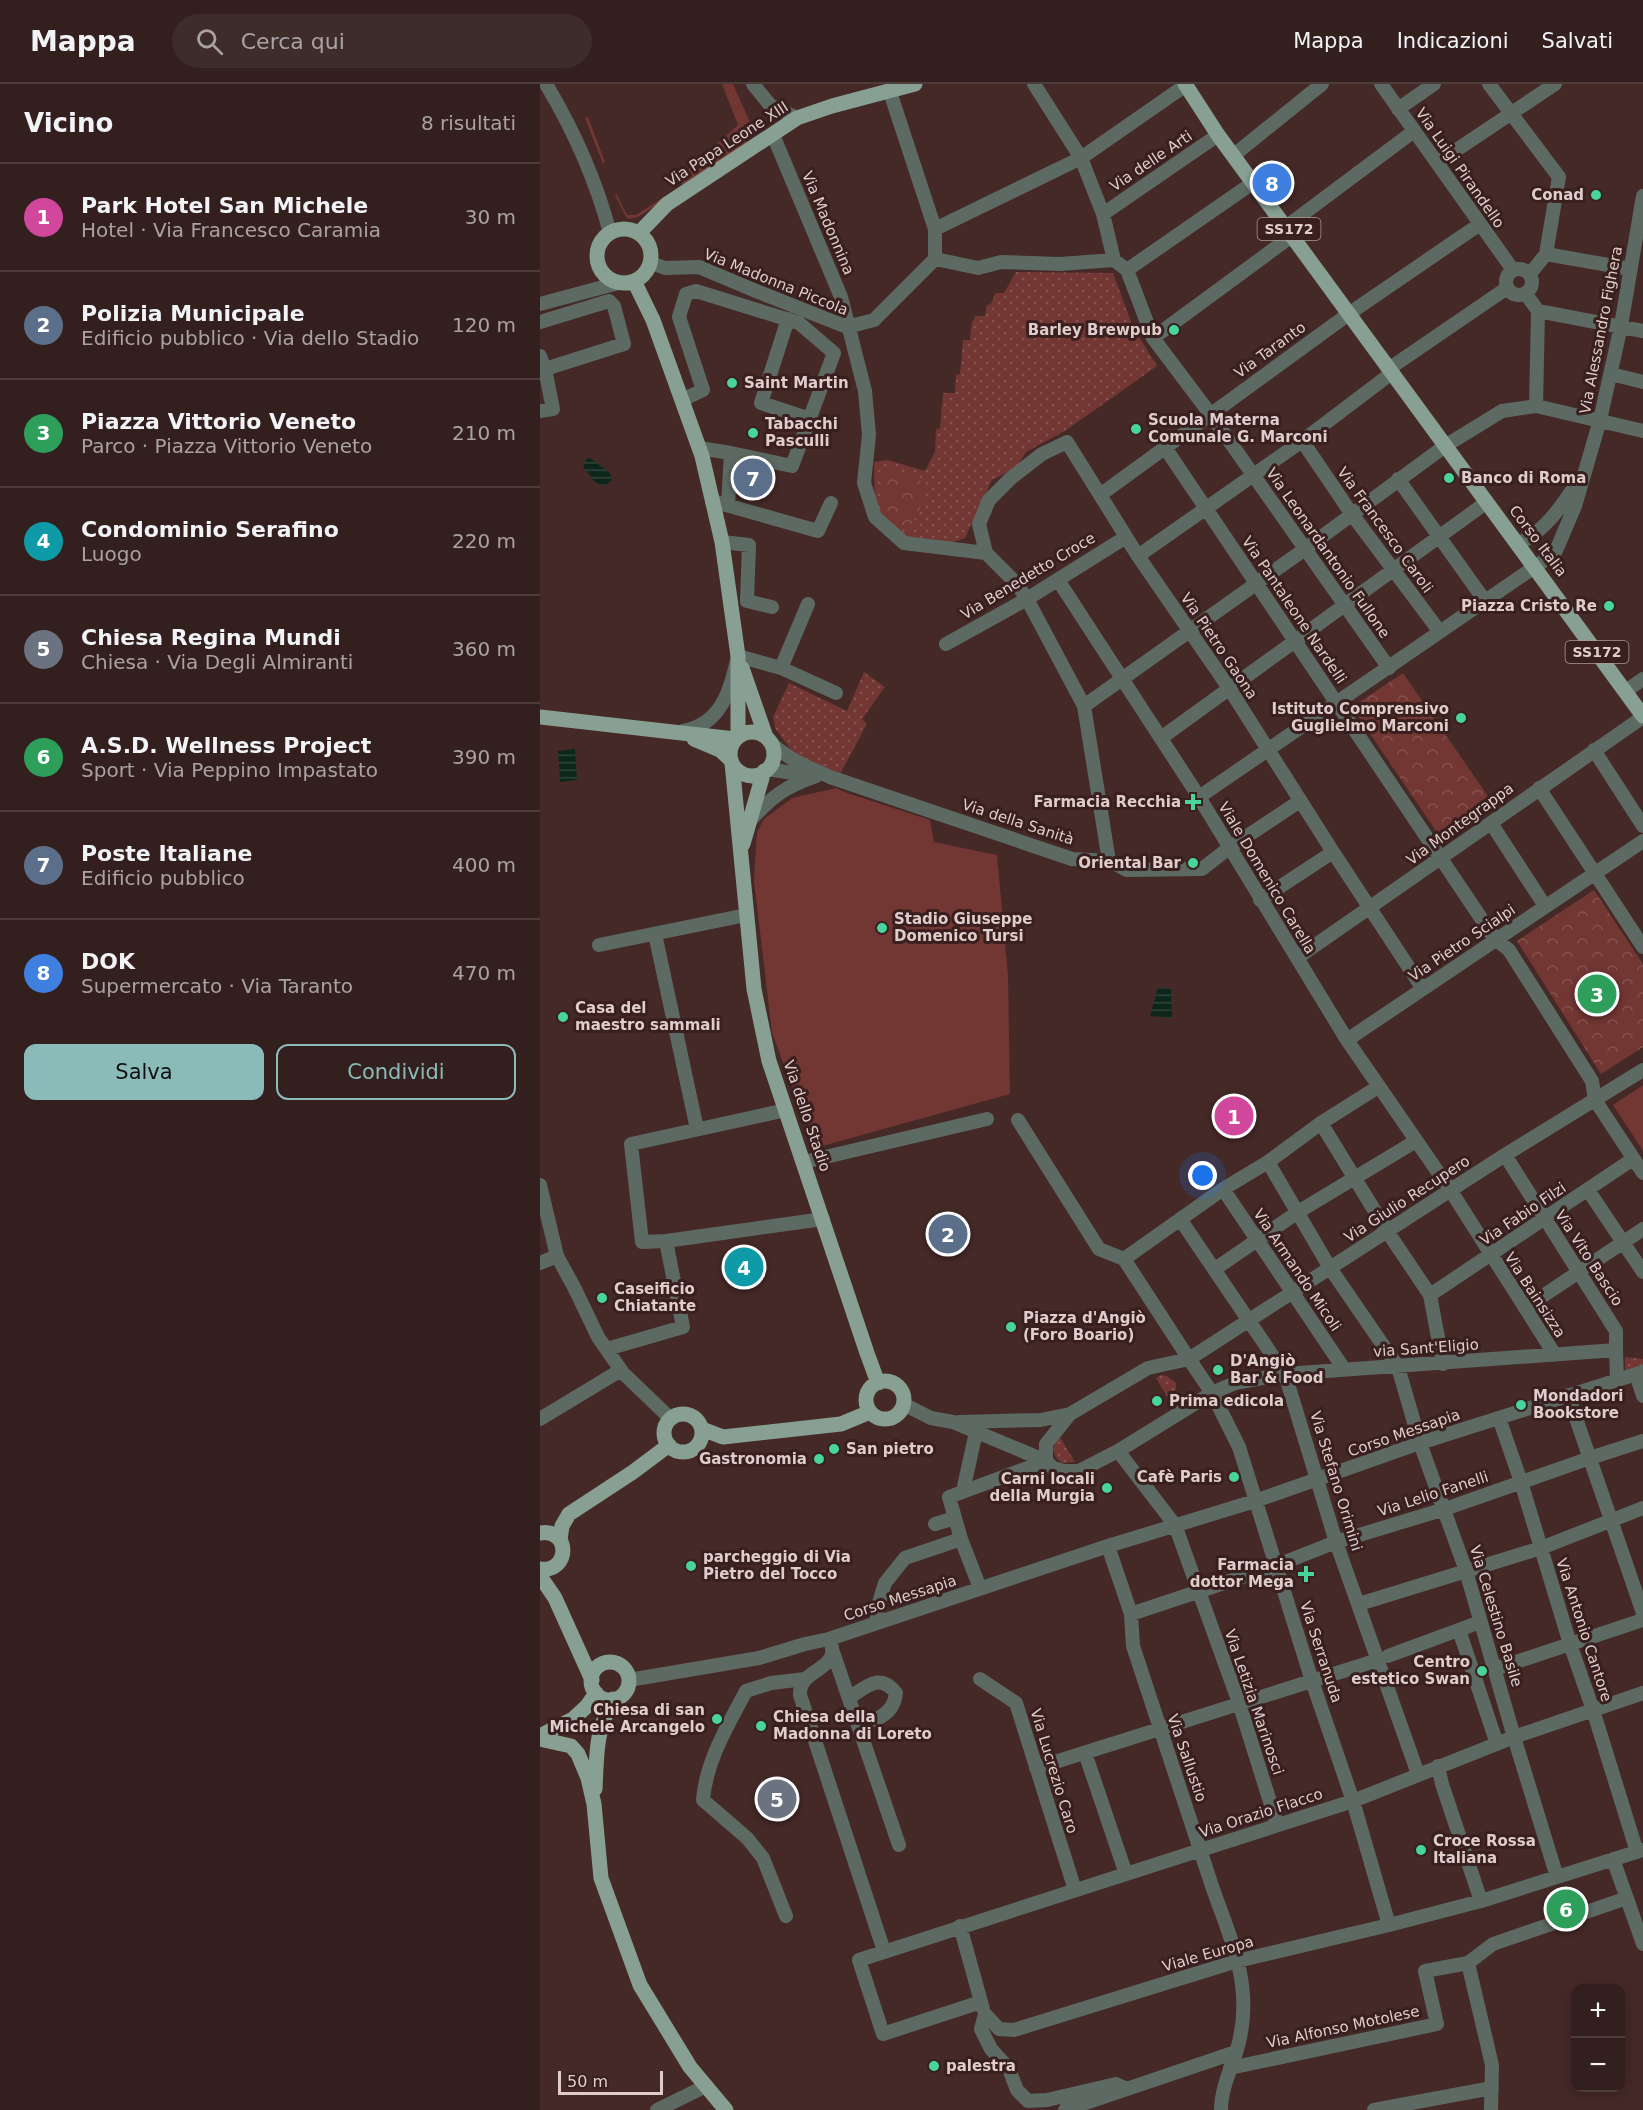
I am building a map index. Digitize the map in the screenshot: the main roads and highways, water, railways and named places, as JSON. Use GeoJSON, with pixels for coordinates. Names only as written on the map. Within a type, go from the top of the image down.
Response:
{"type":"FeatureCollection","features":[{"type":"Feature","properties":{"kind":"main road","name":"Via Papa Leone XIII"},"geometry":{"type":"LineString","coordinates":[[639,233],[667,204],[797,118],[832,106],[915,84]]}},
{"type":"Feature","properties":{"kind":"main road","name":"Corso Italia"},"geometry":{"type":"LineString","coordinates":[[1186,84],[1218,135],[1392,370],[1643,717]]}},
{"type":"Feature","properties":{"kind":"main road"},"geometry":{"type":"LineString","coordinates":[[620,229],[630,229],[639,233],[650,246],[651,263],[647,271],[634,281],[618,283],[609,279],[598,265],[598,247],[603,238],[610,232],[620,229]]}},
{"type":"Feature","properties":{"kind":"main road"},"geometry":{"type":"LineString","coordinates":[[634,281],[653,320],[699,448],[722,542],[738,656],[737,738],[730,753],[731,761]]}},
{"type":"Feature","properties":{"kind":"main road"},"geometry":{"type":"LineString","coordinates":[[659,730],[703,742],[720,750],[736,769],[747,775],[765,770],[772,760],[772,747],[738,656]]}},
{"type":"Feature","properties":{"kind":"main road"},"geometry":{"type":"LineString","coordinates":[[540,717],[737,738],[752,732],[768,739]]}},
{"type":"Feature","properties":{"kind":"main road","name":"Via dello Stadio"},"geometry":{"type":"LineString","coordinates":[[731,761],[754,990],[770,1061],[878,1383]]}},
{"type":"Feature","properties":{"kind":"main road","name":"Via dello Stadio"},"geometry":{"type":"LineString","coordinates":[[740,853],[765,770]]}},
{"type":"Feature","properties":{"kind":"main road"},"geometry":{"type":"LineString","coordinates":[[890,1382],[899,1388],[903,1399],[903,1404],[897,1414],[886,1419],[875,1416],[867,1407],[867,1395],[878,1383],[890,1382]]}},
{"type":"Feature","properties":{"kind":"main road"},"geometry":{"type":"LineString","coordinates":[[702,1429],[723,1437],[841,1424],[870,1412]]}},
{"type":"Feature","properties":{"kind":"main road"},"geometry":{"type":"LineString","coordinates":[[681,1414],[692,1416],[702,1429],[700,1441],[691,1450],[679,1451],[669,1445],[665,1434],[665,1429],[671,1419],[681,1414]]}},
{"type":"Feature","properties":{"kind":"main road"},"geometry":{"type":"LineString","coordinates":[[555,1598],[563,1551],[560,1540],[562,1526],[569,1514],[669,1445]]}},
{"type":"Feature","properties":{"kind":"main road"},"geometry":{"type":"LineString","coordinates":[[540,1533],[550,1533],[560,1540]]}},
{"type":"Feature","properties":{"kind":"main road"},"geometry":{"type":"LineString","coordinates":[[540,1569],[551,1568],[560,1562]]}},
{"type":"Feature","properties":{"kind":"main road"},"geometry":{"type":"LineString","coordinates":[[540,1576],[555,1598],[600,1697],[613,1699],[623,1694],[627,1690],[629,1680],[622,1666],[588,1652],[574,1639]]}},
{"type":"Feature","properties":{"kind":"main road"},"geometry":{"type":"LineString","coordinates":[[540,1737],[573,1719],[587,1706],[597,1668],[608,1662]]}},
{"type":"Feature","properties":{"kind":"main road"},"geometry":{"type":"LineString","coordinates":[[594,1804],[598,1737],[601,1722],[613,1699]]}},
{"type":"Feature","properties":{"kind":"main road"},"geometry":{"type":"LineString","coordinates":[[573,1719],[568,1734],[571,1746],[578,1754],[588,1778],[594,1804],[601,1878],[640,1985],[690,2067],[726,2110]]}},
{"type":"Feature","properties":{"kind":"main road"},"geometry":{"type":"LineString","coordinates":[[540,1737],[585,1748],[598,1737]]}},
{"type":"Feature","properties":{"kind":"place","name":"DOK"},"geometry":{"type":"Point","coordinates":[1272,183]}},
{"type":"Feature","properties":{"kind":"place","name":"Conad"},"geometry":{"type":"Point","coordinates":[1596,195]}},
{"type":"Feature","properties":{"kind":"place","name":"Barley Brewpub"},"geometry":{"type":"Point","coordinates":[1174,330]}},
{"type":"Feature","properties":{"kind":"place","name":"Saint Martin"},"geometry":{"type":"Point","coordinates":[732,383]}},
{"type":"Feature","properties":{"kind":"place","name":"Scuola Materna Comunale G. Marconi"},"geometry":{"type":"Point","coordinates":[1136,429]}},
{"type":"Feature","properties":{"kind":"place","name":"Tabacchi Pasculli"},"geometry":{"type":"Point","coordinates":[753,433]}},
{"type":"Feature","properties":{"kind":"place","name":"Poste Italiane"},"geometry":{"type":"Point","coordinates":[753,478]}},
{"type":"Feature","properties":{"kind":"place","name":"Banco di Roma"},"geometry":{"type":"Point","coordinates":[1449,478]}},
{"type":"Feature","properties":{"kind":"place","name":"Piazza Cristo Re"},"geometry":{"type":"Point","coordinates":[1609,606]}},
{"type":"Feature","properties":{"kind":"place","name":"Istituto Comprensivo Guglielmo Marconi"},"geometry":{"type":"Point","coordinates":[1461,718]}},
{"type":"Feature","properties":{"kind":"place","name":"Farmacia Recchia"},"geometry":{"type":"Point","coordinates":[1193,802]}},
{"type":"Feature","properties":{"kind":"place","name":"Oriental Bar"},"geometry":{"type":"Point","coordinates":[1193,863]}},
{"type":"Feature","properties":{"kind":"place","name":"Stadio Giuseppe Domenico Tursi"},"geometry":{"type":"Point","coordinates":[882,928]}},
{"type":"Feature","properties":{"kind":"place","name":"Piazza Vittorio Veneto"},"geometry":{"type":"Point","coordinates":[1597,994]}},
{"type":"Feature","properties":{"kind":"place","name":"Casa del maestro sammali"},"geometry":{"type":"Point","coordinates":[563,1017]}},
{"type":"Feature","properties":{"kind":"place","name":"Park Hotel San Michele"},"geometry":{"type":"Point","coordinates":[1234,1116]}},
{"type":"Feature","properties":{"kind":"place","name":"Polizia Municipale"},"geometry":{"type":"Point","coordinates":[948,1234]}},
{"type":"Feature","properties":{"kind":"place","name":"Condominio Serafino"},"geometry":{"type":"Point","coordinates":[744,1267]}},
{"type":"Feature","properties":{"kind":"place","name":"Caseificio Chiatante"},"geometry":{"type":"Point","coordinates":[602,1298]}},
{"type":"Feature","properties":{"kind":"place","name":"Piazza d'Angiò (Foro Boario)"},"geometry":{"type":"Point","coordinates":[1011,1327]}},
{"type":"Feature","properties":{"kind":"place","name":"D'Angiò Bar & Food"},"geometry":{"type":"Point","coordinates":[1218,1370]}},
{"type":"Feature","properties":{"kind":"place","name":"Prima edicola"},"geometry":{"type":"Point","coordinates":[1157,1401]}},
{"type":"Feature","properties":{"kind":"place","name":"Mondadori Bookstore"},"geometry":{"type":"Point","coordinates":[1521,1405]}},
{"type":"Feature","properties":{"kind":"place","name":"San pietro"},"geometry":{"type":"Point","coordinates":[834,1449]}},
{"type":"Feature","properties":{"kind":"place","name":"Gastronomia"},"geometry":{"type":"Point","coordinates":[819,1459]}},
{"type":"Feature","properties":{"kind":"place","name":"Cafè Paris"},"geometry":{"type":"Point","coordinates":[1234,1477]}},
{"type":"Feature","properties":{"kind":"place","name":"Carni locali della Murgia"},"geometry":{"type":"Point","coordinates":[1107,1488]}},
{"type":"Feature","properties":{"kind":"place","name":"parcheggio di Via Pietro del Tocco"},"geometry":{"type":"Point","coordinates":[691,1566]}},
{"type":"Feature","properties":{"kind":"place","name":"Farmacia dottor Mega"},"geometry":{"type":"Point","coordinates":[1306,1574]}},
{"type":"Feature","properties":{"kind":"place","name":"Centro estetico Swan"},"geometry":{"type":"Point","coordinates":[1482,1671]}},
{"type":"Feature","properties":{"kind":"place","name":"Chiesa di san Michele Arcangelo"},"geometry":{"type":"Point","coordinates":[717,1719]}},
{"type":"Feature","properties":{"kind":"place","name":"Chiesa della Madonna di Loreto"},"geometry":{"type":"Point","coordinates":[761,1726]}},
{"type":"Feature","properties":{"kind":"place","name":"Chiesa Regina Mundi"},"geometry":{"type":"Point","coordinates":[777,1799]}},
{"type":"Feature","properties":{"kind":"place","name":"Croce Rossa Italiana"},"geometry":{"type":"Point","coordinates":[1421,1850]}},
{"type":"Feature","properties":{"kind":"place","name":"A.S.D. Wellness Project"},"geometry":{"type":"Point","coordinates":[1566,1909]}},
{"type":"Feature","properties":{"kind":"place","name":"palestra"},"geometry":{"type":"Point","coordinates":[934,2066]}}]}
